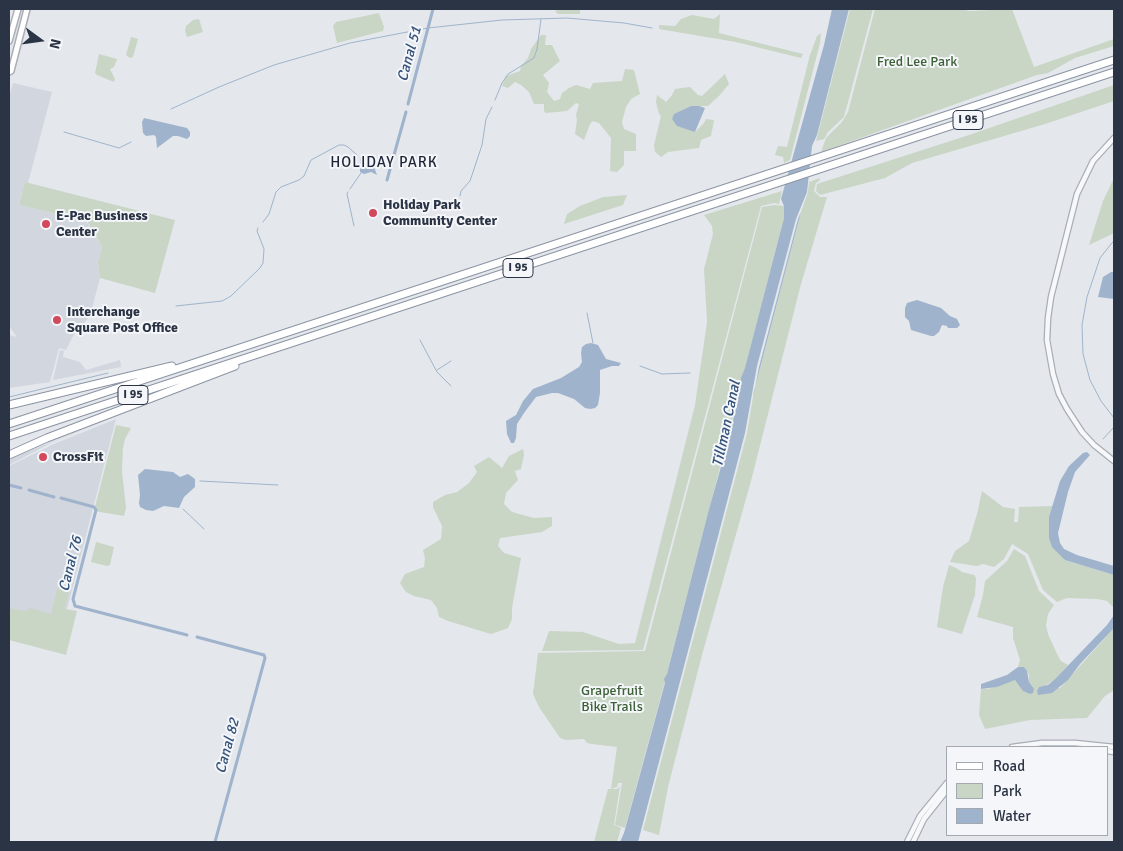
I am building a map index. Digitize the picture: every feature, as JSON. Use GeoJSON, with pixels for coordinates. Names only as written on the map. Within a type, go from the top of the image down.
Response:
{"type":"FeatureCollection","features":[{"type":"Feature","properties":{"kind":"highway","name":"I 95"},"geometry":{"type":"LineString","coordinates":[[9,424],[1114,60]]}},
{"type":"Feature","properties":{"kind":"highway","name":"I 95"},"geometry":{"type":"LineString","coordinates":[[9,436],[1114,72]]}},
{"type":"Feature","properties":{"kind":"highway"},"geometry":{"type":"LineString","coordinates":[[9,455],[47,438],[237,365],[258,354]]}},
{"type":"Feature","properties":{"kind":"highway"},"geometry":{"type":"LineString","coordinates":[[9,405],[199,361]]}},
{"type":"Feature","properties":{"kind":"main road"},"geometry":{"type":"LineString","coordinates":[[9,41],[18,9]]}},
{"type":"Feature","properties":{"kind":"main road"},"geometry":{"type":"LineString","coordinates":[[9,72],[26,10]]}},
{"type":"Feature","properties":{"kind":"street"},"geometry":{"type":"LineString","coordinates":[[1114,138],[1093,161],[1077,194],[1051,297],[1047,340],[1053,374],[1059,394],[1067,409],[1082,432],[1114,462]]}},
{"type":"Feature","properties":{"kind":"street"},"geometry":{"type":"LineString","coordinates":[[1020,746],[1042,743],[1075,743],[1114,746]]}},
{"type":"Feature","properties":{"kind":"street"},"geometry":{"type":"LineString","coordinates":[[907,842],[920,816],[946,784]]}},
{"type":"Feature","properties":{"kind":"street"},"geometry":{"type":"LineString","coordinates":[[913,842],[928,814],[946,791]]}},
{"type":"Feature","properties":{"kind":"shaded area"},"geometry":{"type":"Polygon","coordinates":[[[13,83],[52,92],[28,183],[25,182],[19,205],[86,221],[102,247],[98,262],[100,278],[90,316],[73,336],[66,350],[59,348],[50,382],[9,388],[9,335],[17,337],[9,326],[9,97],[13,83]]]}},
{"type":"Feature","properties":{"kind":"shaded area"},"geometry":{"type":"Polygon","coordinates":[[[60,350],[64,351],[63,357],[80,362],[86,370],[120,360],[121,367],[53,380],[60,350]]]}},
{"type":"Feature","properties":{"kind":"shaded area"},"geometry":{"type":"Polygon","coordinates":[[[117,416],[53,442],[9,465],[9,459],[117,416]]]}},
{"type":"Feature","properties":{"kind":"shaded area"},"geometry":{"type":"Polygon","coordinates":[[[116,419],[58,644],[9,630],[9,466],[54,444],[116,419]]]}},
{"type":"Feature","properties":{"kind":"green space"},"geometry":{"type":"Polygon","coordinates":[[[580,9],[580,14],[558,14],[555,11],[580,9]]]}},
{"type":"Feature","properties":{"kind":"green space"},"geometry":{"type":"Polygon","coordinates":[[[850,9],[873,9],[844,117],[828,132],[824,139],[816,141],[850,9]]]}},
{"type":"Feature","properties":{"kind":"green space","name":"Fred Lee Park"},"geometry":{"type":"Polygon","coordinates":[[[875,9],[959,9],[970,11],[1012,9],[1034,67],[1114,39],[1114,46],[1075,58],[1048,73],[1037,75],[821,152],[826,138],[842,122],[848,112],[875,9]]]}},
{"type":"Feature","properties":{"kind":"green space"},"geometry":{"type":"Polygon","coordinates":[[[379,13],[384,27],[383,31],[337,43],[333,26],[336,22],[379,13]]]}},
{"type":"Feature","properties":{"kind":"green space"},"geometry":{"type":"Polygon","coordinates":[[[720,14],[719,33],[803,54],[801,58],[736,42],[659,29],[659,25],[675,26],[681,19],[692,15],[714,19],[720,14]]]}},
{"type":"Feature","properties":{"kind":"green space"},"geometry":{"type":"Polygon","coordinates":[[[199,19],[203,32],[187,37],[186,26],[193,20],[199,19]]]}},
{"type":"Feature","properties":{"kind":"green space"},"geometry":{"type":"Polygon","coordinates":[[[821,33],[790,160],[784,163],[783,157],[775,155],[778,146],[787,147],[810,55],[817,36],[821,33]]]}},
{"type":"Feature","properties":{"kind":"green space"},"geometry":{"type":"Polygon","coordinates":[[[541,35],[546,35],[545,45],[552,45],[560,61],[543,75],[549,83],[547,92],[554,101],[560,99],[562,93],[576,85],[590,89],[593,83],[622,81],[625,69],[634,70],[640,94],[631,99],[626,107],[622,122],[624,129],[636,134],[636,151],[624,151],[624,165],[617,172],[610,171],[611,138],[599,123],[593,121],[590,124],[584,140],[575,134],[576,115],[579,104],[576,103],[567,111],[546,113],[544,111],[544,104],[534,104],[529,92],[521,85],[515,82],[508,88],[502,86],[506,76],[520,71],[521,66],[528,58],[531,49],[541,35]]]}},
{"type":"Feature","properties":{"kind":"green space"},"geometry":{"type":"Polygon","coordinates":[[[131,37],[138,39],[133,57],[130,58],[126,55],[131,37]]]}},
{"type":"Feature","properties":{"kind":"green space"},"geometry":{"type":"Polygon","coordinates":[[[99,54],[117,59],[114,67],[110,69],[115,79],[114,82],[95,73],[99,54]]]}},
{"type":"Feature","properties":{"kind":"green space"},"geometry":{"type":"Polygon","coordinates":[[[725,74],[729,84],[708,106],[691,106],[675,114],[672,119],[695,132],[706,119],[714,120],[711,136],[701,140],[699,148],[668,152],[661,157],[655,152],[654,145],[661,116],[656,102],[657,95],[666,102],[675,89],[690,87],[698,95],[702,96],[725,74]]]}},
{"type":"Feature","properties":{"kind":"green space"},"geometry":{"type":"Polygon","coordinates":[[[1114,85],[1114,101],[1045,124],[912,163],[885,178],[820,195],[816,191],[817,184],[966,136],[1114,85]]]}},
{"type":"Feature","properties":{"kind":"green space"},"geometry":{"type":"Polygon","coordinates":[[[820,178],[816,183],[814,191],[820,197],[827,197],[801,284],[751,481],[702,655],[668,787],[659,835],[643,830],[747,433],[754,391],[801,212],[808,192],[809,182],[820,178]]]}},
{"type":"Feature","properties":{"kind":"green space"},"geometry":{"type":"Polygon","coordinates":[[[1114,178],[1114,233],[1089,245],[1103,201],[1114,178]]]}},
{"type":"Feature","properties":{"kind":"green space"},"geometry":{"type":"Polygon","coordinates":[[[25,182],[175,220],[155,293],[100,278],[98,262],[102,247],[87,221],[19,205],[25,182]]]}},
{"type":"Feature","properties":{"kind":"green space"},"geometry":{"type":"Polygon","coordinates":[[[782,191],[779,204],[774,203],[761,206],[643,650],[542,651],[549,631],[583,632],[619,644],[635,643],[695,405],[707,322],[704,269],[713,234],[712,226],[704,215],[782,191]]]}},
{"type":"Feature","properties":{"kind":"green space"},"geometry":{"type":"Polygon","coordinates":[[[627,195],[623,205],[564,224],[567,214],[580,206],[603,197],[627,195]]]}},
{"type":"Feature","properties":{"kind":"green space","name":"Grapefruit Bike Trails"},"geometry":{"type":"Polygon","coordinates":[[[784,206],[784,218],[667,674],[625,828],[615,825],[622,783],[618,783],[617,787],[611,789],[617,747],[587,743],[584,739],[566,740],[560,738],[539,707],[533,694],[538,653],[645,651],[762,207],[784,206]]]}},
{"type":"Feature","properties":{"kind":"green space"},"geometry":{"type":"Polygon","coordinates":[[[116,425],[131,428],[123,448],[122,471],[126,508],[124,516],[94,511],[116,425]]]}},
{"type":"Feature","properties":{"kind":"green space"},"geometry":{"type":"Polygon","coordinates":[[[523,449],[524,455],[521,469],[515,471],[518,480],[506,493],[504,504],[512,512],[534,518],[552,517],[552,526],[542,532],[500,538],[498,546],[504,553],[521,558],[512,608],[512,619],[508,628],[491,634],[439,617],[437,608],[431,600],[406,592],[400,583],[405,574],[424,567],[425,558],[423,550],[441,539],[442,526],[433,507],[433,502],[445,495],[457,492],[469,483],[477,472],[474,466],[489,457],[502,468],[509,456],[523,449]]]}},
{"type":"Feature","properties":{"kind":"green space"},"geometry":{"type":"Polygon","coordinates":[[[982,491],[1003,507],[1015,509],[1014,522],[1018,522],[1019,507],[1053,506],[1049,517],[1065,560],[1114,575],[1114,608],[1107,601],[1097,599],[1067,598],[1057,602],[1043,590],[1028,554],[1012,544],[1004,559],[994,567],[983,564],[977,566],[950,562],[955,551],[969,541],[982,491]]]}},
{"type":"Feature","properties":{"kind":"green space"},"geometry":{"type":"Polygon","coordinates":[[[96,542],[114,547],[110,565],[91,562],[96,542]]]}},
{"type":"Feature","properties":{"kind":"green space"},"geometry":{"type":"Polygon","coordinates":[[[1014,549],[1025,556],[1039,591],[1054,605],[1048,614],[1046,625],[1048,634],[1061,661],[1068,665],[1044,687],[1060,688],[1114,628],[1114,690],[1105,696],[1087,718],[1030,720],[985,729],[979,715],[981,689],[988,689],[1015,680],[1018,682],[1029,682],[1029,675],[1024,667],[1018,667],[1020,660],[1013,638],[1013,627],[977,617],[985,581],[1007,561],[1014,549]]]}},
{"type":"Feature","properties":{"kind":"green space"},"geometry":{"type":"Polygon","coordinates":[[[949,565],[962,572],[974,575],[976,578],[975,595],[962,634],[937,627],[943,587],[949,565]]]}},
{"type":"Feature","properties":{"kind":"green space"},"geometry":{"type":"Polygon","coordinates":[[[58,586],[69,590],[65,609],[77,611],[66,655],[9,640],[9,608],[26,611],[31,608],[51,614],[58,586]]]}},
{"type":"Feature","properties":{"kind":"green space"},"geometry":{"type":"Polygon","coordinates":[[[620,786],[614,825],[621,828],[617,842],[594,842],[608,789],[617,789],[620,786]]]}},
{"type":"Feature","properties":{"kind":"water"},"geometry":{"type":"Polygon","coordinates":[[[832,9],[849,9],[817,135],[812,146],[807,192],[796,219],[757,366],[745,433],[638,842],[620,842],[665,683],[664,679],[667,674],[729,438],[741,378],[784,218],[784,206],[781,199],[824,45],[832,9]]]}},
{"type":"Feature","properties":{"kind":"water"},"geometry":{"type":"Polygon","coordinates":[[[691,106],[705,108],[695,132],[677,126],[672,119],[674,114],[691,106]]]}},
{"type":"Feature","properties":{"kind":"water"},"geometry":{"type":"Polygon","coordinates":[[[144,118],[187,128],[190,136],[187,139],[173,136],[157,148],[156,137],[154,135],[146,136],[143,133],[142,122],[144,118]]]}},
{"type":"Feature","properties":{"kind":"water"},"geometry":{"type":"Polygon","coordinates":[[[360,157],[365,162],[373,164],[377,175],[371,172],[364,174],[360,172],[360,157]]]}},
{"type":"Feature","properties":{"kind":"water"},"geometry":{"type":"Polygon","coordinates":[[[801,212],[755,386],[798,219],[801,212]]]}},
{"type":"Feature","properties":{"kind":"water"},"geometry":{"type":"Polygon","coordinates":[[[1114,272],[1114,299],[1098,297],[1103,277],[1114,272]]]}},
{"type":"Feature","properties":{"kind":"water"},"geometry":{"type":"Polygon","coordinates":[[[917,300],[941,308],[957,319],[960,325],[957,328],[948,328],[942,325],[939,332],[934,336],[911,330],[909,321],[905,317],[905,308],[907,303],[917,300]]]}},
{"type":"Feature","properties":{"kind":"water"},"geometry":{"type":"Polygon","coordinates":[[[591,343],[598,345],[606,359],[621,363],[619,366],[600,370],[598,405],[595,408],[585,408],[574,399],[558,393],[536,397],[517,424],[516,438],[514,443],[511,443],[507,434],[506,421],[516,415],[523,401],[533,389],[561,378],[579,367],[582,362],[582,347],[591,343]]]}},
{"type":"Feature","properties":{"kind":"water"},"geometry":{"type":"Polygon","coordinates":[[[1087,452],[1090,455],[1075,472],[1068,492],[1058,533],[1060,543],[1064,549],[1077,555],[1114,566],[1114,575],[1065,560],[1052,547],[1049,538],[1049,517],[1060,481],[1069,466],[1083,453],[1087,452]]]}},
{"type":"Feature","properties":{"kind":"water"},"geometry":{"type":"Polygon","coordinates":[[[145,469],[173,472],[180,477],[188,474],[195,479],[195,487],[184,497],[179,508],[164,506],[153,511],[146,510],[140,507],[139,503],[138,475],[145,469]]]}},
{"type":"Feature","properties":{"kind":"water"},"geometry":{"type":"Polygon","coordinates":[[[1114,615],[1114,628],[1080,664],[1068,680],[1052,693],[1038,695],[1039,687],[1048,685],[1056,678],[1107,625],[1114,615]]]}},
{"type":"Feature","properties":{"kind":"water"},"geometry":{"type":"Polygon","coordinates":[[[1018,667],[1024,667],[1027,671],[1029,682],[1034,689],[1033,693],[1030,694],[1023,691],[1015,680],[997,687],[981,689],[981,684],[1007,675],[1018,667]]]}},
{"type":"Feature","properties":{"kind":"waterway","name":"Canal 51"},"geometry":{"type":"LineString","coordinates":[[408,104],[433,9]]}},
{"type":"Feature","properties":{"kind":"waterway"},"geometry":{"type":"LineString","coordinates":[[171,109],[274,65],[350,43],[428,28],[502,20],[567,18],[624,23],[652,28]]}},
{"type":"Feature","properties":{"kind":"waterway"},"geometry":{"type":"LineString","coordinates":[[495,100],[508,74],[534,58],[541,19]]}},
{"type":"Feature","properties":{"kind":"waterway"},"geometry":{"type":"LineString","coordinates":[[460,196],[461,191],[470,181],[482,145],[486,119],[492,107]]}},
{"type":"Feature","properties":{"kind":"waterway"},"geometry":{"type":"LineString","coordinates":[[387,180],[406,112]]}},
{"type":"Feature","properties":{"kind":"waterway"},"geometry":{"type":"LineString","coordinates":[[64,132],[119,148],[131,142]]}},
{"type":"Feature","properties":{"kind":"waterway"},"geometry":{"type":"LineString","coordinates":[[263,222],[269,214],[276,192],[281,187],[304,176],[311,160],[339,145],[348,147],[357,155]]}},
{"type":"Feature","properties":{"kind":"waterway"},"geometry":{"type":"LineString","coordinates":[[350,189],[361,173]]}},
{"type":"Feature","properties":{"kind":"waterway"},"geometry":{"type":"LineString","coordinates":[[348,192],[354,226]]}},
{"type":"Feature","properties":{"kind":"waterway"},"geometry":{"type":"LineString","coordinates":[[176,306],[222,301],[231,296],[263,263],[264,249],[257,231],[258,228]]}},
{"type":"Feature","properties":{"kind":"waterway"},"geometry":{"type":"LineString","coordinates":[[1114,241],[1100,258],[1087,297],[1082,325],[1083,354],[1090,380],[1101,401],[1114,418]]}},
{"type":"Feature","properties":{"kind":"waterway"},"geometry":{"type":"LineString","coordinates":[[587,313],[593,343]]}},
{"type":"Feature","properties":{"kind":"waterway"},"geometry":{"type":"LineString","coordinates":[[420,340],[437,372],[451,386]]}},
{"type":"Feature","properties":{"kind":"waterway"},"geometry":{"type":"LineString","coordinates":[[437,370],[451,361]]}},
{"type":"Feature","properties":{"kind":"waterway"},"geometry":{"type":"LineString","coordinates":[[640,366],[662,374],[690,373]]}},
{"type":"Feature","properties":{"kind":"waterway"},"geometry":{"type":"LineString","coordinates":[[9,397],[108,373]]}},
{"type":"Feature","properties":{"kind":"waterway"},"geometry":{"type":"LineString","coordinates":[[1103,439],[1114,427]]}},
{"type":"Feature","properties":{"kind":"waterway"},"geometry":{"type":"LineString","coordinates":[[200,481],[278,485]]}},
{"type":"Feature","properties":{"kind":"waterway","name":"Canal 76"},"geometry":{"type":"LineString","coordinates":[[9,485],[21,488]]}},
{"type":"Feature","properties":{"kind":"waterway","name":"Canal 76"},"geometry":{"type":"LineString","coordinates":[[29,490],[54,497]]}},
{"type":"Feature","properties":{"kind":"waterway","name":"Canal 76"},"geometry":{"type":"LineString","coordinates":[[61,498],[94,507],[96,510],[73,599],[75,606],[187,635]]}},
{"type":"Feature","properties":{"kind":"waterway"},"geometry":{"type":"LineString","coordinates":[[183,509],[204,529]]}},
{"type":"Feature","properties":{"kind":"waterway","name":"Canal 82"},"geometry":{"type":"LineString","coordinates":[[197,637],[264,655],[265,658],[215,842]]}},
{"type":"Feature","properties":{"kind":"place","name":"Holiday Park Community Center"},"geometry":{"type":"Point","coordinates":[373,213]}},
{"type":"Feature","properties":{"kind":"place","name":"E-Pac Business Center"},"geometry":{"type":"Point","coordinates":[46,224]}},
{"type":"Feature","properties":{"kind":"place","name":"Interchange Square Post Office"},"geometry":{"type":"Point","coordinates":[57,320]}},
{"type":"Feature","properties":{"kind":"place","name":"CrossFit"},"geometry":{"type":"Point","coordinates":[43,457]}},
{"type":"Feature","properties":{"kind":"district","name":"HOLIDAY PARK"},"geometry":{"type":"Point","coordinates":[384,163]}},
{"type":"Feature","properties":{"kind":"water label","name":"Tillman Canal"},"geometry":{"type":"Point","coordinates":[727,424]}}]}
